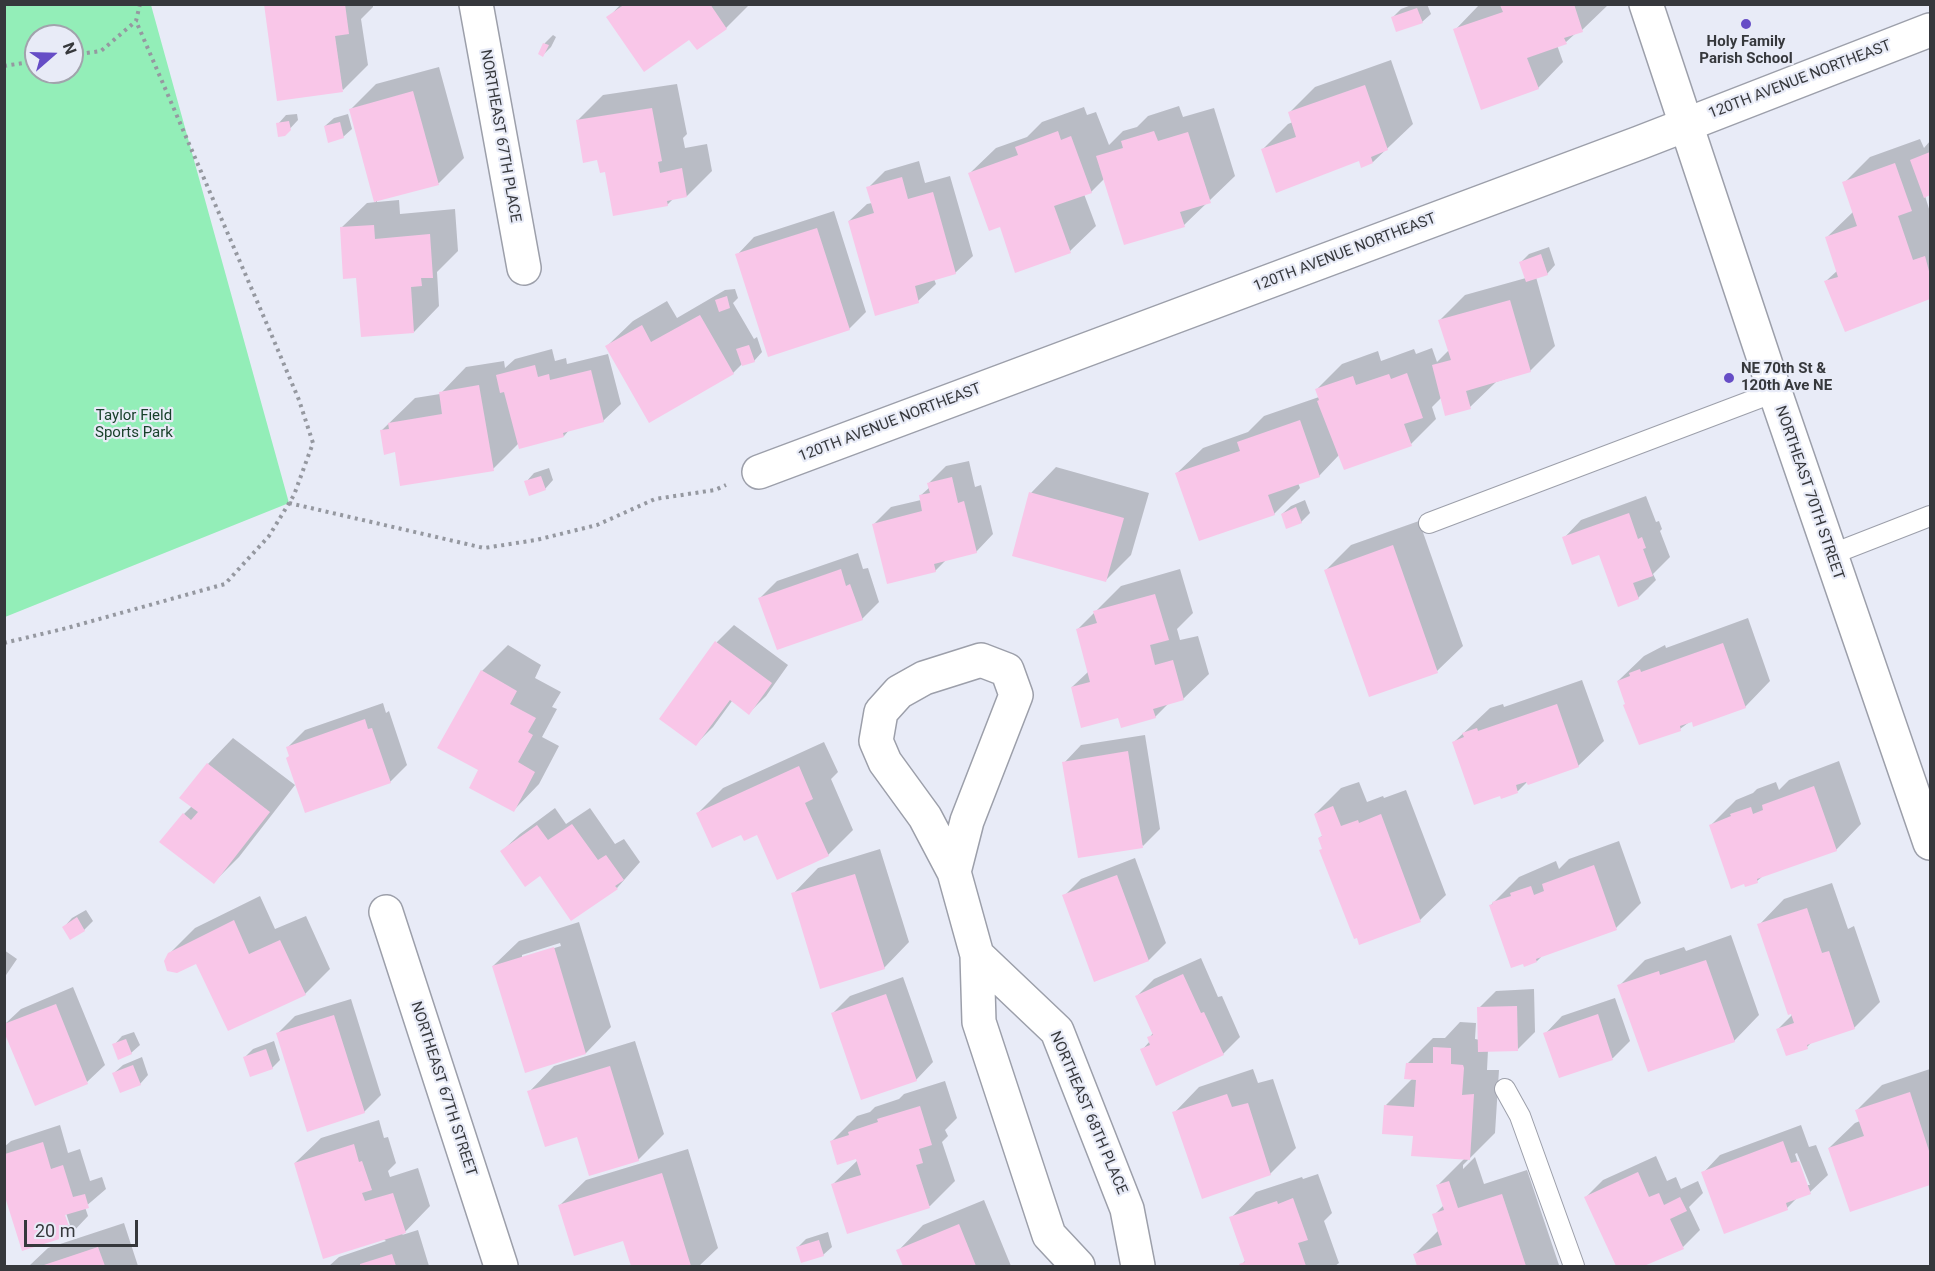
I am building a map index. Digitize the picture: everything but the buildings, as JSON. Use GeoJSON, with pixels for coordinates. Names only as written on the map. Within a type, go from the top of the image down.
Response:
{"type":"FeatureCollection","features":[{"type":"Feature","properties":{"kind":"street","name":"NORTHEAST 67TH PLACE"},"geometry":{"type":"LineString","coordinates":[[476,4],[524,268]]}},
{"type":"Feature","properties":{"kind":"street","name":"NORTHEAST 70TH STREET"},"geometry":{"type":"LineString","coordinates":[[1646,4],[1774,393],[1930,843]]}},
{"type":"Feature","properties":{"kind":"street","name":"120TH AVENUE NORTHEAST"},"geometry":{"type":"LineString","coordinates":[[759,472],[1687,124],[1930,30]]}},
{"type":"Feature","properties":{"kind":"street"},"geometry":{"type":"LineString","coordinates":[[954,872],[967,821],[1016,695],[1007,670],[981,660],[924,678],[898,692],[881,712],[876,741],[885,762],[925,817],[954,872],[976,955],[979,1022],[982,1034],[1049,1236],[1078,1266]]}},
{"type":"Feature","properties":{"kind":"street","name":"NORTHEAST 67TH STREET"},"geometry":{"type":"LineString","coordinates":[[386,912],[501,1266]]}},
{"type":"Feature","properties":{"kind":"street","name":"NORTHEAST 68TH PLACE"},"geometry":{"type":"LineString","coordinates":[[976,955],[1057,1031],[1127,1209],[1138,1266]]}},
{"type":"Feature","properties":{"kind":"lane"},"geometry":{"type":"LineString","coordinates":[[1430,523],[1774,393]]}},
{"type":"Feature","properties":{"kind":"lane"},"geometry":{"type":"LineString","coordinates":[[1830,555],[1930,516]]}},
{"type":"Feature","properties":{"kind":"lane"},"geometry":{"type":"LineString","coordinates":[[1505,1089],[1520,1116],[1574,1266]]}},
{"type":"Feature","properties":{"kind":"path"},"geometry":{"type":"LineString","coordinates":[[84,54],[101,51],[136,21],[140,4]]}},
{"type":"Feature","properties":{"kind":"path"},"geometry":{"type":"LineString","coordinates":[[4,643],[68,628],[225,584],[269,536],[289,503],[313,443],[269,329],[136,21]]}},
{"type":"Feature","properties":{"kind":"path"},"geometry":{"type":"LineString","coordinates":[[4,66],[24,63]]}},
{"type":"Feature","properties":{"kind":"path"},"geometry":{"type":"LineString","coordinates":[[289,503],[484,548],[536,540],[597,525],[655,499],[715,490],[759,472]]}},
{"type":"Feature","properties":{"kind":"green space","name":"Taylor Field Sports Park"},"geometry":{"type":"Polygon","coordinates":[[[5,4],[151,5],[289,503],[5,617],[5,4]]]}},
{"type":"Feature","properties":{"kind":"place","name":"Holy Family Parish School"},"geometry":{"type":"Point","coordinates":[1746,24]}},
{"type":"Feature","properties":{"kind":"place","name":"NE 70th St & 120th Ave NE"},"geometry":{"type":"Point","coordinates":[1729,378]}}]}
